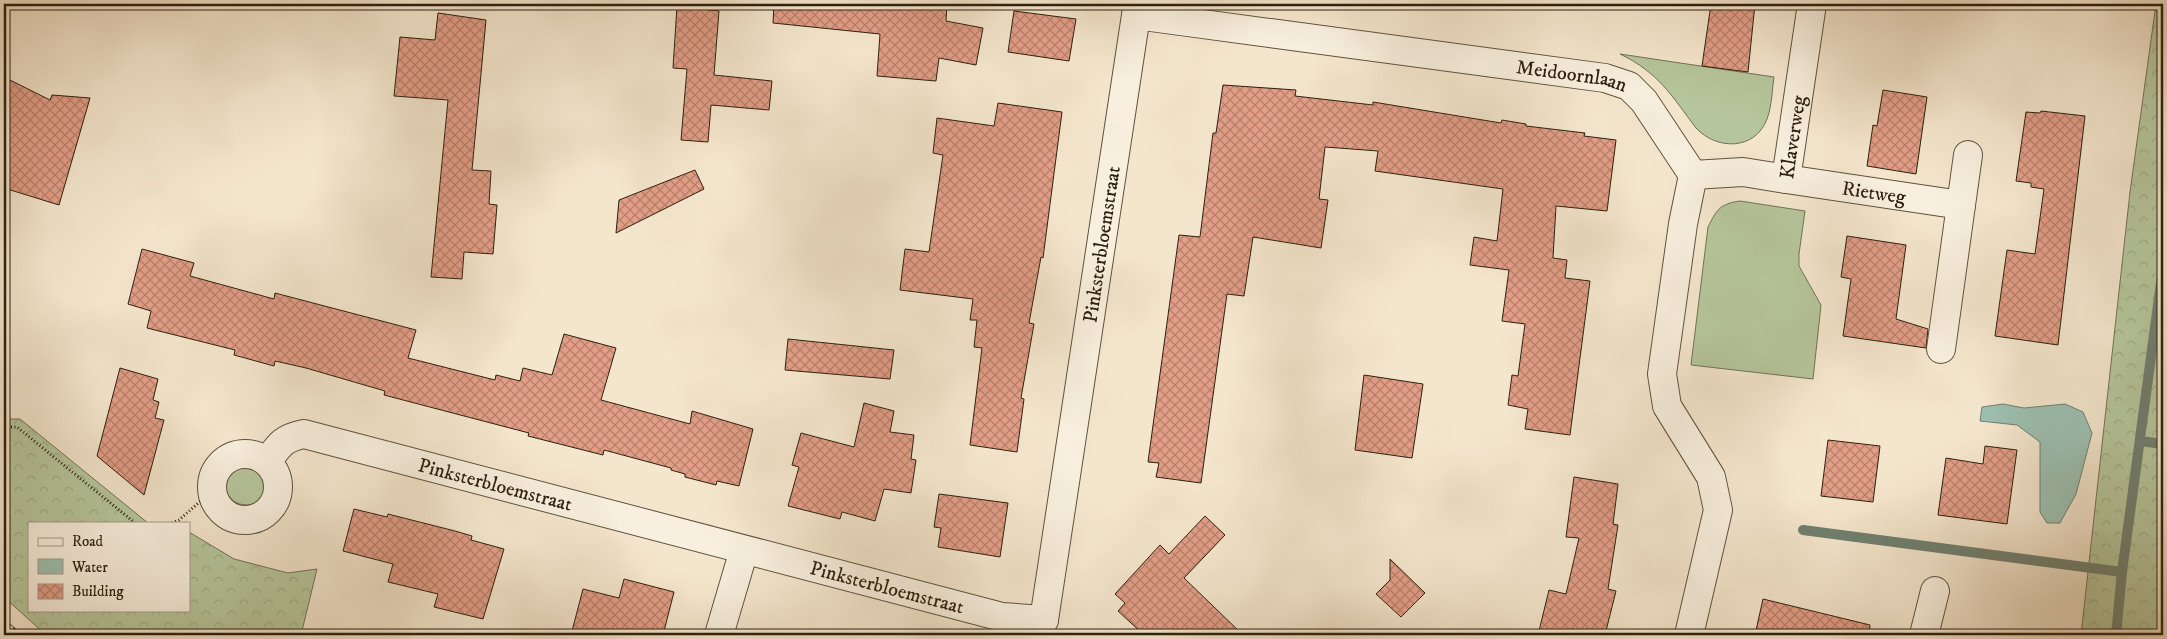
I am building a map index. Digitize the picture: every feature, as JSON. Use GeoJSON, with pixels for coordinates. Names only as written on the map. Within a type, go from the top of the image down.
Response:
{"type":"FeatureCollection","features":[{"type":"Feature","properties":{"kind":"street","name":"Klaverweg"},"geometry":{"type":"LineString","coordinates":[[1694,176],[1743,172],[1786,179],[1812,4]]}},
{"type":"Feature","properties":{"kind":"street","name":"Meidoornlaan"},"geometry":{"type":"LineString","coordinates":[[1133,9],[1605,78],[1629,86],[1644,101],[1694,176]]}},
{"type":"Feature","properties":{"kind":"street","name":"Pinksterbloemstraat"},"geometry":{"type":"LineString","coordinates":[[267,462],[279,445],[290,436],[304,434],[1002,617],[1052,628],[1133,9]]}},
{"type":"Feature","properties":{"kind":"street"},"geometry":{"type":"LineString","coordinates":[[1941,349],[1968,155]]}},
{"type":"Feature","properties":{"kind":"street"},"geometry":{"type":"LineString","coordinates":[[1689,635],[1718,510],[1711,478],[1666,406],[1662,374],[1683,224],[1694,176]]}},
{"type":"Feature","properties":{"kind":"street","name":"Rietweg"},"geometry":{"type":"LineString","coordinates":[[1786,179],[1961,205]]}},
{"type":"Feature","properties":{"kind":"street"},"geometry":{"type":"LineString","coordinates":[[248,454],[267,462],[274,471],[278,482],[275,499],[266,513],[256,518],[245,520],[233,518],[223,513],[216,504],[211,492],[214,473],[228,458],[248,454]]}},
{"type":"Feature","properties":{"kind":"street"},"geometry":{"type":"LineString","coordinates":[[719,635],[744,550]]}},
{"type":"Feature","properties":{"kind":"street"},"geometry":{"type":"LineString","coordinates":[[1924,635],[1935,591]]}},
{"type":"Feature","properties":{"kind":"path"},"geometry":{"type":"LineString","coordinates":[[4,427],[17,427],[134,522]]}},
{"type":"Feature","properties":{"kind":"path"},"geometry":{"type":"LineString","coordinates":[[174,522],[211,492]]}},
{"type":"Feature","properties":{"kind":"green space"},"geometry":{"type":"Polygon","coordinates":[[[2156,4],[2163,4],[2163,635],[2081,635],[2130,192],[2156,4]]]}},
{"type":"Feature","properties":{"kind":"green space"},"geometry":{"type":"Polygon","coordinates":[[[1620,54],[1774,77],[1767,119],[1754,137],[1745,142],[1734,144],[1714,140],[1696,128],[1655,77],[1620,54]]]}},
{"type":"Feature","properties":{"kind":"green space"},"geometry":{"type":"Polygon","coordinates":[[[1740,201],[1805,211],[1799,266],[1821,305],[1813,379],[1691,365],[1708,227],[1720,208],[1740,201]]]}},
{"type":"Feature","properties":{"kind":"green space"},"geometry":{"type":"Polygon","coordinates":[[[4,419],[20,419],[147,522],[28,522],[28,612],[190,612],[190,533],[234,559],[288,573],[317,569],[301,635],[46,635],[4,597],[4,419]]]}},
{"type":"Feature","properties":{"kind":"green space"},"geometry":{"type":"Polygon","coordinates":[[[250,463],[258,466],[264,472],[267,484],[264,496],[258,502],[242,505],[234,502],[228,496],[225,480],[228,472],[234,466],[250,463]]]}},
{"type":"Feature","properties":{"kind":"water"},"geometry":{"type":"Polygon","coordinates":[[[2003,404],[2024,408],[2065,404],[2083,412],[2092,433],[2076,494],[2060,523],[2047,523],[2040,512],[2040,442],[2017,425],[1980,421],[1982,407],[2003,404]]]}},
{"type":"Feature","properties":{"kind":"building"},"geometry":{"type":"Polygon","coordinates":[[[774,4],[947,4],[946,21],[983,28],[976,65],[939,58],[936,81],[877,76],[880,34],[773,23],[774,4]]]}},
{"type":"Feature","properties":{"kind":"building"},"geometry":{"type":"Polygon","coordinates":[[[1711,4],[1755,4],[1748,72],[1702,66],[1711,4]]]}},
{"type":"Feature","properties":{"kind":"building"},"geometry":{"type":"Polygon","coordinates":[[[677,6],[719,11],[714,75],[772,81],[769,110],[711,105],[708,142],[681,140],[687,69],[673,68],[677,6]]]}},
{"type":"Feature","properties":{"kind":"building"},"geometry":{"type":"Polygon","coordinates":[[[1014,11],[1076,19],[1069,61],[1008,52],[1014,11]]]}},
{"type":"Feature","properties":{"kind":"building"},"geometry":{"type":"Polygon","coordinates":[[[438,13],[486,20],[472,170],[491,171],[489,204],[497,205],[493,254],[464,252],[462,279],[431,277],[448,100],[394,96],[400,37],[435,40],[438,13]]]}},
{"type":"Feature","properties":{"kind":"building"},"geometry":{"type":"Polygon","coordinates":[[[4,77],[50,100],[52,95],[90,98],[59,205],[4,188],[4,77]]]}},
{"type":"Feature","properties":{"kind":"building"},"geometry":{"type":"Polygon","coordinates":[[[1223,85],[1296,90],[1295,96],[1373,105],[1373,102],[1501,123],[1502,120],[1526,124],[1526,126],[1585,133],[1584,136],[1616,140],[1607,211],[1556,206],[1553,258],[1567,260],[1565,278],[1590,281],[1570,435],[1525,429],[1528,409],[1508,405],[1512,375],[1518,376],[1525,324],[1502,321],[1509,270],[1470,265],[1474,237],[1497,241],[1503,189],[1375,171],[1378,151],[1325,147],[1319,199],[1328,200],[1321,248],[1253,237],[1244,296],[1227,294],[1201,483],[1156,477],[1159,463],[1148,462],[1179,235],[1200,237],[1213,133],[1216,133],[1223,85]]]}},
{"type":"Feature","properties":{"kind":"building"},"geometry":{"type":"Polygon","coordinates":[[[1883,90],[1927,97],[1916,174],[1867,166],[1873,125],[1877,126],[1883,90]]]}},
{"type":"Feature","properties":{"kind":"building"},"geometry":{"type":"Polygon","coordinates":[[[998,103],[1062,112],[1043,258],[1041,257],[1029,323],[1034,324],[1021,398],[1024,399],[1017,452],[970,445],[982,348],[974,347],[977,320],[970,320],[973,299],[900,290],[905,249],[929,252],[943,155],[933,153],[937,118],[994,126],[998,103]]]}},
{"type":"Feature","properties":{"kind":"building"},"geometry":{"type":"Polygon","coordinates":[[[2041,111],[2085,116],[2058,345],[1995,336],[2007,250],[2035,254],[2044,189],[2031,187],[2031,183],[2016,181],[2026,112],[2040,113],[2041,111]]]}},
{"type":"Feature","properties":{"kind":"building"},"geometry":{"type":"Polygon","coordinates":[[[695,170],[704,189],[616,233],[619,200],[695,170]]]}},
{"type":"Feature","properties":{"kind":"building"},"geometry":{"type":"Polygon","coordinates":[[[1847,236],[1906,245],[1896,319],[1928,329],[1926,348],[1843,336],[1851,279],[1841,277],[1847,236]]]}},
{"type":"Feature","properties":{"kind":"building"},"geometry":{"type":"Polygon","coordinates":[[[142,249],[194,263],[190,276],[274,299],[275,293],[416,330],[408,358],[495,380],[496,375],[520,381],[523,368],[552,375],[564,334],[616,348],[601,400],[690,424],[692,411],[753,429],[739,486],[717,481],[716,485],[685,477],[685,474],[671,470],[671,468],[604,450],[603,455],[528,436],[529,433],[384,395],[385,391],[306,368],[275,361],[274,366],[234,355],[235,350],[147,328],[151,311],[128,304],[142,249]]]}},
{"type":"Feature","properties":{"kind":"building"},"geometry":{"type":"Polygon","coordinates":[[[788,339],[894,350],[890,379],[785,370],[788,339]]]}},
{"type":"Feature","properties":{"kind":"building"},"geometry":{"type":"Polygon","coordinates":[[[120,368],[158,379],[153,400],[159,402],[155,418],[164,420],[144,495],[97,456],[120,368]]]}},
{"type":"Feature","properties":{"kind":"building"},"geometry":{"type":"Polygon","coordinates":[[[1364,375],[1423,384],[1412,458],[1355,450],[1364,375]]]}},
{"type":"Feature","properties":{"kind":"building"},"geometry":{"type":"Polygon","coordinates":[[[864,403],[894,411],[890,432],[914,435],[911,459],[916,460],[911,493],[884,489],[875,521],[842,512],[840,519],[788,506],[799,467],[792,465],[801,433],[854,447],[864,403]]]}},
{"type":"Feature","properties":{"kind":"building"},"geometry":{"type":"Polygon","coordinates":[[[1828,440],[1880,446],[1873,502],[1821,496],[1828,440]]]}},
{"type":"Feature","properties":{"kind":"building"},"geometry":{"type":"Polygon","coordinates":[[[1985,446],[2017,450],[2007,524],[1938,515],[1946,458],[1983,464],[1985,446]]]}},
{"type":"Feature","properties":{"kind":"building"},"geometry":{"type":"Polygon","coordinates":[[[1574,477],[1618,484],[1613,524],[1618,525],[1608,589],[1616,591],[1605,635],[1538,635],[1549,590],[1566,594],[1579,538],[1566,537],[1574,477]]]}},
{"type":"Feature","properties":{"kind":"building"},"geometry":{"type":"Polygon","coordinates":[[[939,494],[1008,503],[1000,557],[938,547],[941,528],[934,527],[939,494]]]}},
{"type":"Feature","properties":{"kind":"building"},"geometry":{"type":"Polygon","coordinates":[[[354,509],[387,517],[388,514],[455,531],[472,536],[471,540],[504,549],[483,619],[434,607],[438,594],[388,582],[393,564],[343,551],[354,509]]]}},
{"type":"Feature","properties":{"kind":"building"},"geometry":{"type":"Polygon","coordinates":[[[1205,516],[1225,535],[1184,578],[1243,635],[1144,635],[1118,611],[1125,603],[1115,594],[1160,545],[1169,554],[1205,516]]]}},
{"type":"Feature","properties":{"kind":"building"},"geometry":{"type":"Polygon","coordinates":[[[1390,559],[1425,593],[1401,617],[1376,594],[1390,580],[1390,559]]]}},
{"type":"Feature","properties":{"kind":"building"},"geometry":{"type":"Polygon","coordinates":[[[624,579],[674,592],[663,635],[571,635],[583,589],[619,598],[624,579]]]}},
{"type":"Feature","properties":{"kind":"building"},"geometry":{"type":"Polygon","coordinates":[[[1763,599],[1870,625],[1869,635],[1755,635],[1763,599]]]}},
{"type":"Feature","properties":{"kind":"waterway"},"geometry":{"type":"LineString","coordinates":[[2116,635],[2122,572],[2163,268]]}},
{"type":"Feature","properties":{"kind":"waterway"},"geometry":{"type":"LineString","coordinates":[[2140,441],[2163,444]]}},
{"type":"Feature","properties":{"kind":"waterway"},"geometry":{"type":"LineString","coordinates":[[1803,530],[2122,572]]}},
{"type":"Feature","properties":{"kind":"railway"},"geometry":{"type":"LineString","coordinates":[[4,622],[19,635]]}}]}
